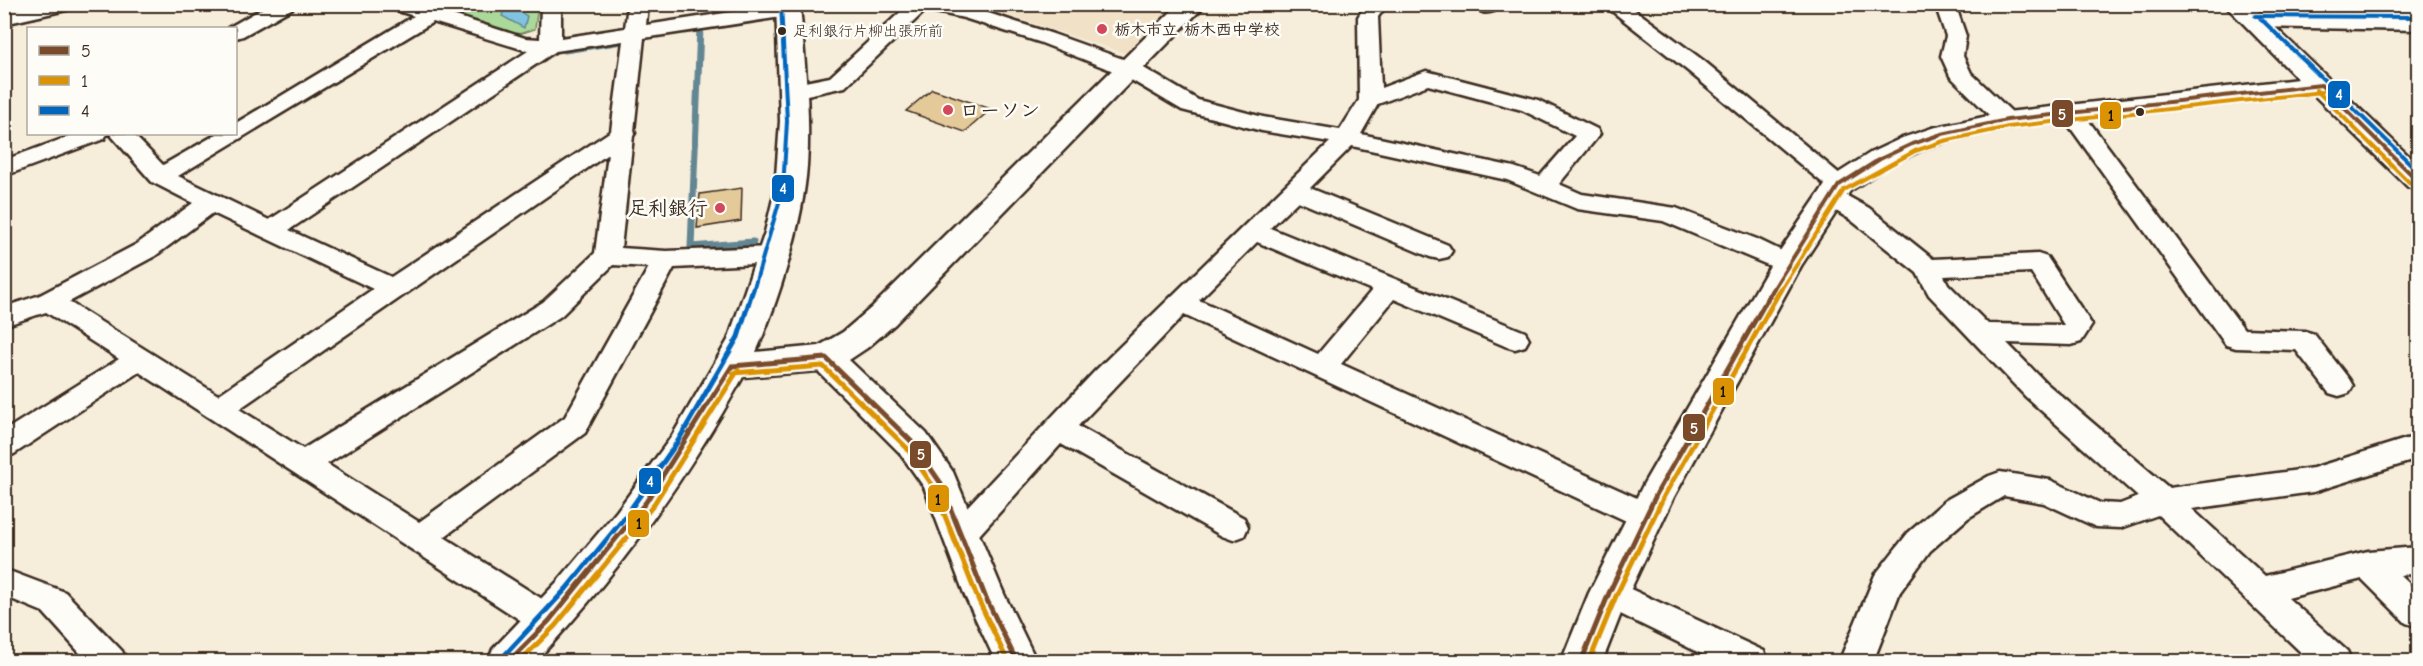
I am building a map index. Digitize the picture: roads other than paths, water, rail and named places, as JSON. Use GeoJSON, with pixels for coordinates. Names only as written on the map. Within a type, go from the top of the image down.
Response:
{"type":"FeatureCollection","features":[{"type":"Feature","properties":{"kind":"street"},"geometry":{"type":"LineString","coordinates":[[4,18],[68,4]]}},
{"type":"Feature","properties":{"kind":"street"},"geometry":{"type":"LineString","coordinates":[[237,31],[286,4]]}},
{"type":"Feature","properties":{"kind":"street"},"geometry":{"type":"LineString","coordinates":[[396,4],[523,44],[550,46],[788,7],[794,140],[790,190],[762,295],[732,366],[646,502],[549,621],[508,662]]}},
{"type":"Feature","properties":{"kind":"street"},"geometry":{"type":"LineString","coordinates":[[550,46],[551,4]]}},
{"type":"Feature","properties":{"kind":"street"},"geometry":{"type":"LineString","coordinates":[[304,464],[552,309],[608,256],[638,4]]}},
{"type":"Feature","properties":{"kind":"street"},"geometry":{"type":"LineString","coordinates":[[793,91],[837,82],[921,4]]}},
{"type":"Feature","properties":{"kind":"street"},"geometry":{"type":"LineString","coordinates":[[927,4],[969,13],[1129,69],[1190,105],[1262,124],[1347,138],[1514,174],[1577,201],[1667,214],[1748,245],[1787,264]]}},
{"type":"Feature","properties":{"kind":"street"},"geometry":{"type":"LineString","coordinates":[[732,366],[826,358],[855,340],[883,316],[1194,4]]}},
{"type":"Feature","properties":{"kind":"street"},"geometry":{"type":"LineString","coordinates":[[961,534],[1105,378],[1347,138],[1370,100],[1368,17],[1377,4]]}},
{"type":"Feature","properties":{"kind":"street"},"geometry":{"type":"LineString","coordinates":[[1613,4],[1696,66],[1860,214],[1927,268],[1938,290],[2036,390],[2163,501],[2336,662]]}},
{"type":"Feature","properties":{"kind":"street"},"geometry":{"type":"LineString","coordinates":[[1945,4],[1956,36],[1952,56],[1961,76],[2007,120]]}},
{"type":"Feature","properties":{"kind":"street"},"geometry":{"type":"LineString","coordinates":[[2236,4],[2418,181]]}},
{"type":"Feature","properties":{"kind":"street"},"geometry":{"type":"LineString","coordinates":[[237,131],[430,15]]}},
{"type":"Feature","properties":{"kind":"street"},"geometry":{"type":"LineString","coordinates":[[2255,23],[2418,24]]}},
{"type":"Feature","properties":{"kind":"street"},"geometry":{"type":"LineString","coordinates":[[270,231],[550,46]]}},
{"type":"Feature","properties":{"kind":"street"},"geometry":{"type":"LineString","coordinates":[[1370,100],[1426,78],[1530,105],[1589,134],[1544,186]]}},
{"type":"Feature","properties":{"kind":"street"},"geometry":{"type":"LineString","coordinates":[[1581,662],[1609,593],[1646,516],[1787,264],[1834,191],[1880,159],[1912,144],[1942,134],[2007,120],[2321,85]]}},
{"type":"Feature","properties":{"kind":"street"},"geometry":{"type":"LineString","coordinates":[[2072,113],[2236,338],[2304,341],[2339,386]]}},
{"type":"Feature","properties":{"kind":"street"},"geometry":{"type":"LineString","coordinates":[[218,409],[624,133]]}},
{"type":"Feature","properties":{"kind":"street"},"geometry":{"type":"LineString","coordinates":[[4,169],[93,135]]}},
{"type":"Feature","properties":{"kind":"street"},"geometry":{"type":"LineString","coordinates":[[122,135],[160,177],[393,288]]}},
{"type":"Feature","properties":{"kind":"street"},"geometry":{"type":"LineString","coordinates":[[160,177],[231,135]]}},
{"type":"Feature","properties":{"kind":"street"},"geometry":{"type":"LineString","coordinates":[[1294,190],[1439,251]]}},
{"type":"Feature","properties":{"kind":"street"},"geometry":{"type":"LineString","coordinates":[[4,317],[49,301],[146,250],[211,202]]}},
{"type":"Feature","properties":{"kind":"street"},"geometry":{"type":"LineString","coordinates":[[1254,231],[1515,339]]}},
{"type":"Feature","properties":{"kind":"street"},"geometry":{"type":"LineString","coordinates":[[608,256],[666,260],[774,255]]}},
{"type":"Feature","properties":{"kind":"street"},"geometry":{"type":"LineString","coordinates":[[420,538],[575,425],[666,260]]}},
{"type":"Feature","properties":{"kind":"street"},"geometry":{"type":"LineString","coordinates":[[1927,268],[2038,263],[2079,325],[2071,335],[1982,333]]}},
{"type":"Feature","properties":{"kind":"street"},"geometry":{"type":"LineString","coordinates":[[1322,368],[1389,287]]}},
{"type":"Feature","properties":{"kind":"street"},"geometry":{"type":"LineString","coordinates":[[49,301],[549,621]]}},
{"type":"Feature","properties":{"kind":"street"},"geometry":{"type":"LineString","coordinates":[[1181,303],[1646,516]]}},
{"type":"Feature","properties":{"kind":"street"},"geometry":{"type":"LineString","coordinates":[[826,358],[912,443],[940,482],[985,596],[1017,662]]}},
{"type":"Feature","properties":{"kind":"street"},"geometry":{"type":"LineString","coordinates":[[4,446],[139,359]]}},
{"type":"Feature","properties":{"kind":"street"},"geometry":{"type":"LineString","coordinates":[[1058,429],[1233,527]]}},
{"type":"Feature","properties":{"kind":"street"},"geometry":{"type":"LineString","coordinates":[[1856,662],[1886,585],[1919,542],[1957,509],[2000,484],[2050,492],[2096,515],[2121,516],[2163,501],[2313,480],[2418,448]]}},
{"type":"Feature","properties":{"kind":"street"},"geometry":{"type":"LineString","coordinates":[[2261,591],[2368,564],[2418,560]]}},
{"type":"Feature","properties":{"kind":"street"},"geometry":{"type":"LineString","coordinates":[[2368,564],[2418,613]]}},
{"type":"Feature","properties":{"kind":"street"},"geometry":{"type":"LineString","coordinates":[[4,582],[54,602],[110,662]]}},
{"type":"Feature","properties":{"kind":"street"},"geometry":{"type":"LineString","coordinates":[[1609,593],[1752,662]]}},
{"type":"Feature","properties":{"kind":"water"},"geometry":{"type":"Polygon","coordinates":[[[488,5],[513,5],[513,8],[527,16],[524,28],[502,16],[504,10],[488,5]]]}},
{"type":"Feature","properties":{"kind":"waterway"},"geometry":{"type":"LineString","coordinates":[[691,30],[700,28],[691,247],[753,242]]}},
{"type":"Feature","properties":{"kind":"waterway"},"geometry":{"type":"LineString","coordinates":[[565,50],[622,41]]}},
{"type":"Feature","properties":{"kind":"place","name":"栃木市立 栃木西中学校"},"geometry":{"type":"Point","coordinates":[1102,29]}},
{"type":"Feature","properties":{"kind":"place","name":"足利銀行片柳出張所前"},"geometry":{"type":"Point","coordinates":[782,31]}},
{"type":"Feature","properties":{"kind":"place","name":"ローソン"},"geometry":{"type":"Point","coordinates":[948,110]}},
{"type":"Feature","properties":{"kind":"place","name":"足利銀行"},"geometry":{"type":"Point","coordinates":[720,208]}}]}
